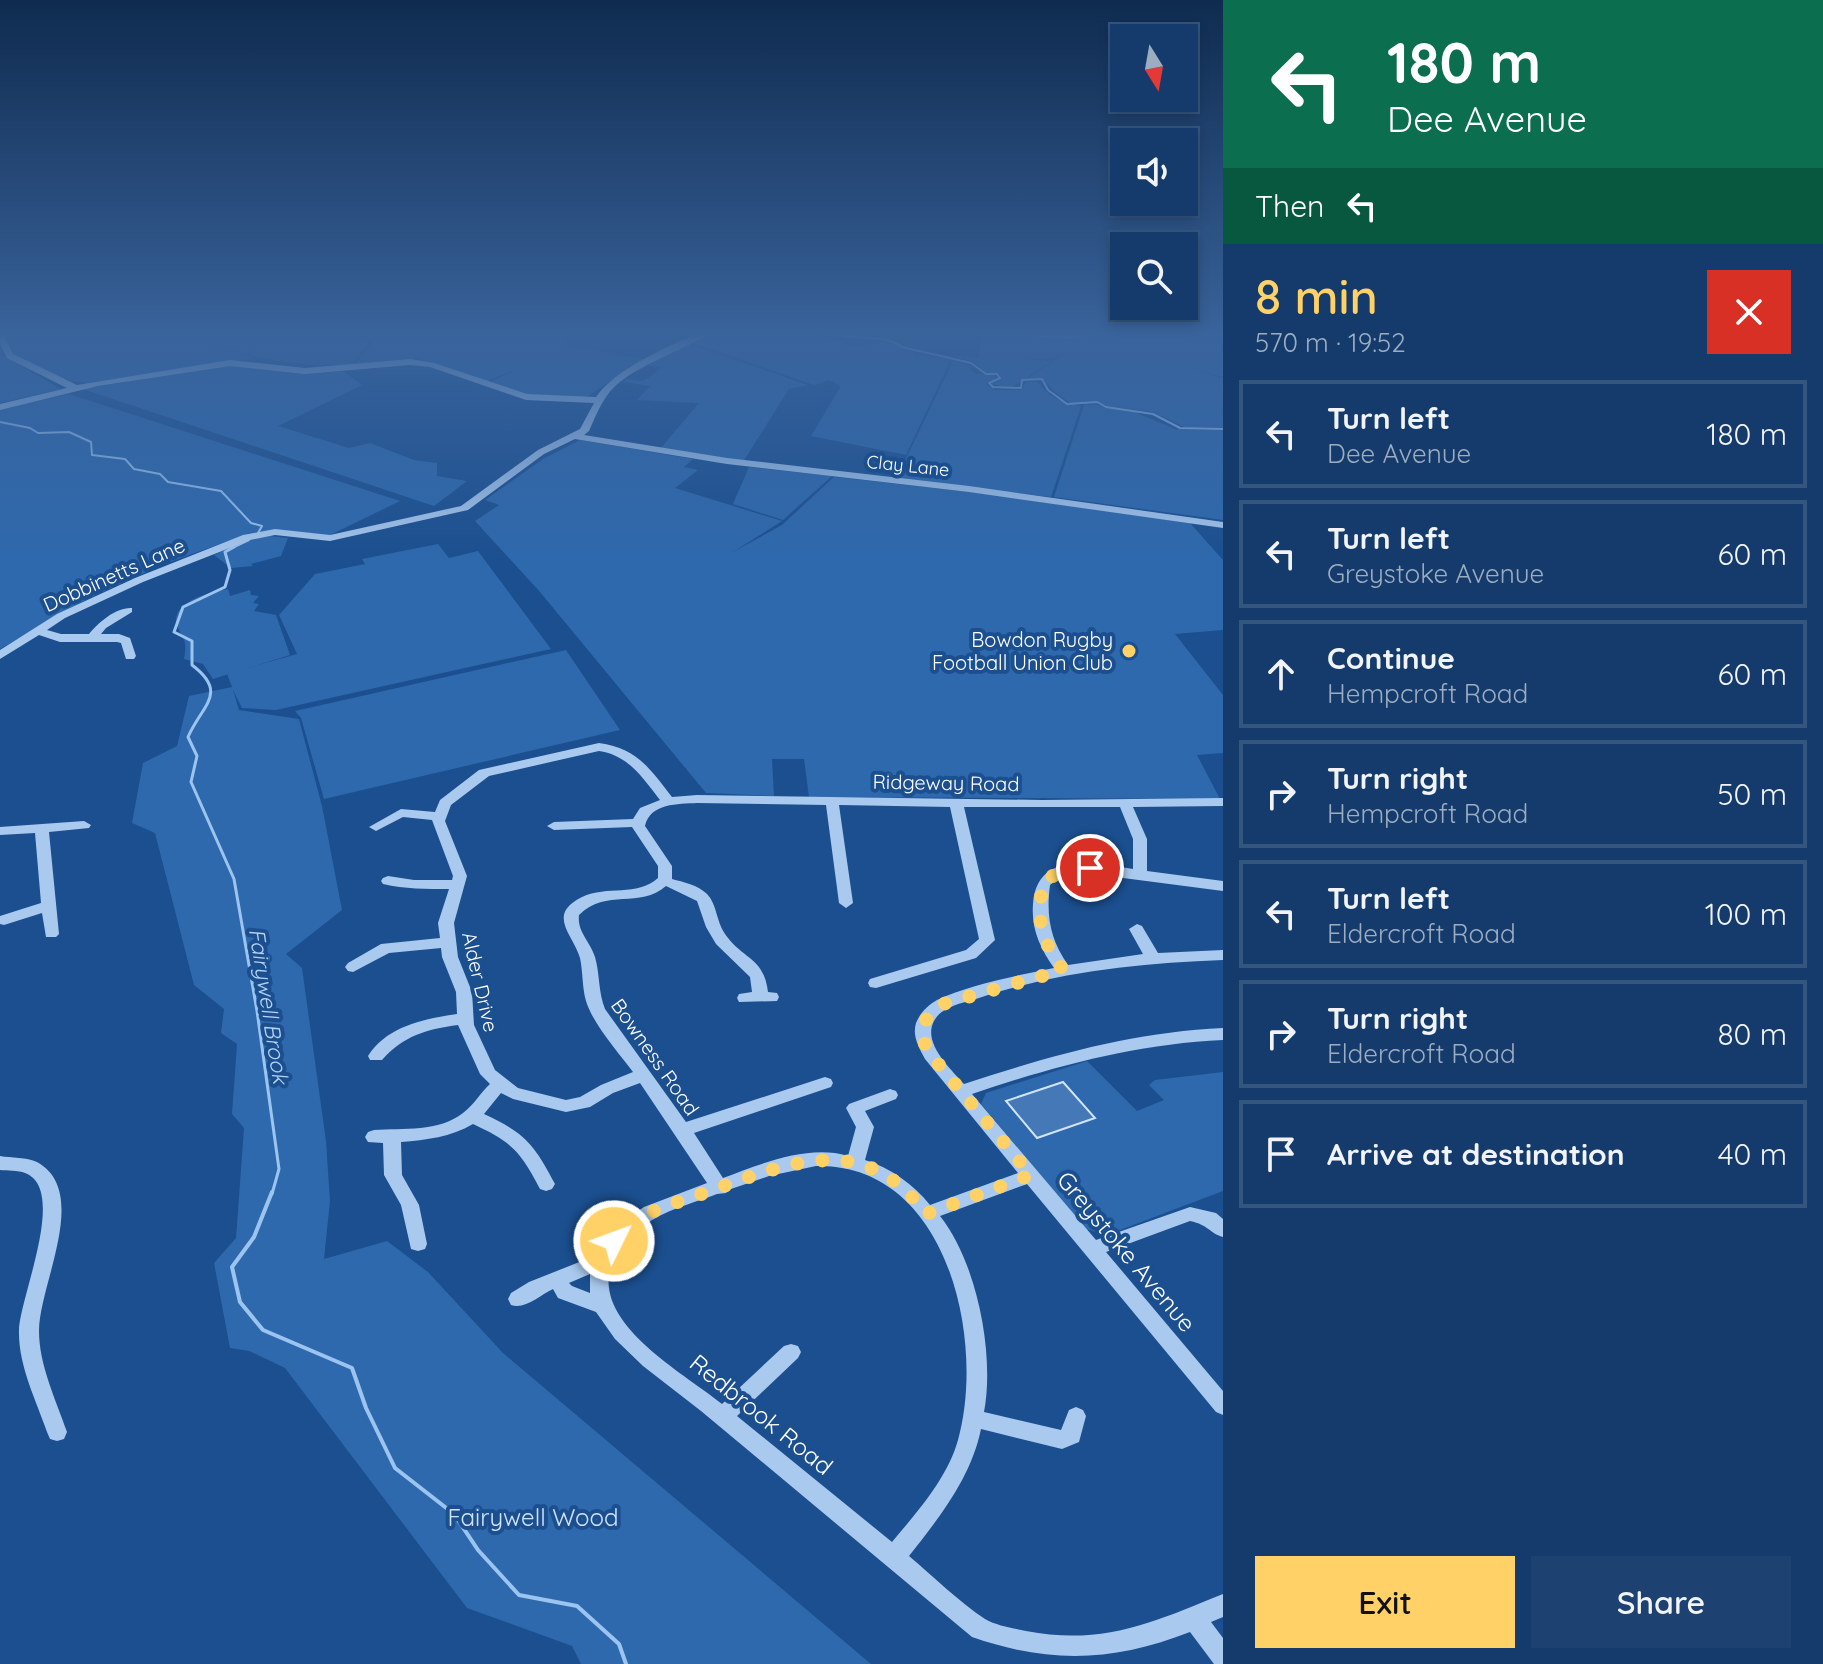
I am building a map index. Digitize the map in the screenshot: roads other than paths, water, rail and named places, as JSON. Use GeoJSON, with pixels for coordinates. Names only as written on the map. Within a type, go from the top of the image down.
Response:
{"type":"FeatureCollection","features":[{"type":"Feature","properties":{"kind":"street"},"geometry":{"type":"LineString","coordinates":[[575,436],[589,425],[596,409]]}},
{"type":"Feature","properties":{"kind":"street","name":"Clay Lane"},"geometry":{"type":"LineString","coordinates":[[575,436],[727,461],[996,492],[1223,525]]}},
{"type":"Feature","properties":{"kind":"street","name":"Dobbinetts Lane"},"geometry":{"type":"LineString","coordinates":[[0,655],[36,630],[139,580],[247,537],[262,533],[330,538],[457,512],[541,452],[575,436]]}},
{"type":"Feature","properties":{"kind":"street"},"geometry":{"type":"LineString","coordinates":[[93,637],[102,626],[128,610]]}},
{"type":"Feature","properties":{"kind":"street"},"geometry":{"type":"LineString","coordinates":[[36,630],[60,638],[109,637],[126,641],[130,656]]}},
{"type":"Feature","properties":{"kind":"street"},"geometry":{"type":"LineString","coordinates":[[393,886],[458,884],[459,871],[440,830],[439,816],[451,797],[487,772],[599,747],[616,749],[631,756],[669,802],[645,811],[638,823]]}},
{"type":"Feature","properties":{"kind":"street","name":"Ridgeway Road"},"geometry":{"type":"LineString","coordinates":[[669,802],[697,799],[1125,804],[1223,802]]}},
{"type":"Feature","properties":{"kind":"street"},"geometry":{"type":"LineString","coordinates":[[832,801],[846,903]]}},
{"type":"Feature","properties":{"kind":"street"},"geometry":{"type":"LineString","coordinates":[[876,983],[971,954],[987,940],[956,803]]}},
{"type":"Feature","properties":{"kind":"street"},"geometry":{"type":"LineString","coordinates":[[1125,804],[1140,839],[1140,874]]}},
{"type":"Feature","properties":{"kind":"street"},"geometry":{"type":"LineString","coordinates":[[377,823],[401,813],[439,816]]}},
{"type":"Feature","properties":{"kind":"street"},"geometry":{"type":"LineString","coordinates":[[552,826],[638,823]]}},
{"type":"Feature","properties":{"kind":"street"},"geometry":{"type":"LineString","coordinates":[[638,823],[665,866],[664,881],[694,890],[705,899],[718,936],[732,953],[756,971],[760,981],[759,997]]}},
{"type":"Feature","properties":{"kind":"street"},"geometry":{"type":"LineString","coordinates":[[0,831],[84,825]]}},
{"type":"Feature","properties":{"kind":"street"},"geometry":{"type":"LineString","coordinates":[[42,827],[51,934]]}},
{"type":"Feature","properties":{"kind":"street"},"geometry":{"type":"LineString","coordinates":[[1223,886],[1080,867],[1059,871],[1046,880],[1042,889],[1040,929],[1046,946],[1063,970],[1153,958],[1223,955]]}},
{"type":"Feature","properties":{"kind":"street","name":"Bowness Road"},"geometry":{"type":"LineString","coordinates":[[664,881],[644,892],[593,896],[578,905],[570,918],[572,932],[588,958],[589,983],[595,1006],[720,1188]]}},
{"type":"Feature","properties":{"kind":"street","name":"Alder Drive"},"geometry":{"type":"LineString","coordinates":[[458,884],[447,921],[450,957],[464,995],[464,1019],[484,1069],[499,1086]]}},
{"type":"Feature","properties":{"kind":"street"},"geometry":{"type":"LineString","coordinates":[[4,920],[49,906]]}},
{"type":"Feature","properties":{"kind":"street"},"geometry":{"type":"LineString","coordinates":[[1136,929],[1153,958]]}},
{"type":"Feature","properties":{"kind":"street"},"geometry":{"type":"LineString","coordinates":[[354,961],[386,948],[449,942]]}},
{"type":"Feature","properties":{"kind":"street","name":"Greystoke Avenue"},"geometry":{"type":"LineString","coordinates":[[1063,970],[951,1001],[930,1012],[922,1025],[924,1043],[1223,1406]]}},
{"type":"Feature","properties":{"kind":"street"},"geometry":{"type":"LineString","coordinates":[[377,1048],[420,1026],[464,1019]]}},
{"type":"Feature","properties":{"kind":"street"},"geometry":{"type":"LineString","coordinates":[[961,1091],[1082,1052],[1154,1038],[1223,1034]]}},
{"type":"Feature","properties":{"kind":"street"},"geometry":{"type":"LineString","coordinates":[[410,1236],[408,1201],[393,1175],[383,1136],[441,1130],[472,1116],[499,1086],[518,1095],[569,1106],[584,1103],[607,1089],[643,1075]]}},
{"type":"Feature","properties":{"kind":"street"},"geometry":{"type":"LineString","coordinates":[[682,1130],[825,1083]]}},
{"type":"Feature","properties":{"kind":"street"},"geometry":{"type":"LineString","coordinates":[[855,1163],[865,1127],[855,1108],[890,1095]]}},
{"type":"Feature","properties":{"kind":"street"},"geometry":{"type":"LineString","coordinates":[[472,1116],[514,1135],[543,1164],[546,1184]]}},
{"type":"Feature","properties":{"kind":"street"},"geometry":{"type":"LineString","coordinates":[[603,1306],[599,1285],[604,1260],[621,1232],[642,1216],[802,1161],[833,1159],[855,1163],[892,1179],[926,1214],[953,1258],[971,1308],[979,1370],[966,1449],[948,1486],[893,1558]]}},
{"type":"Feature","properties":{"kind":"street"},"geometry":{"type":"LineString","coordinates":[[0,1163],[17,1162],[40,1172],[50,1189],[53,1225],[29,1331],[57,1432]]}},
{"type":"Feature","properties":{"kind":"street"},"geometry":{"type":"LineString","coordinates":[[926,1214],[1031,1175]]}},
{"type":"Feature","properties":{"kind":"street"},"geometry":{"type":"LineString","coordinates":[[1093,1249],[1190,1214],[1210,1218],[1223,1230]]}},
{"type":"Feature","properties":{"kind":"street"},"geometry":{"type":"LineString","coordinates":[[518,1299],[604,1260]]}},
{"type":"Feature","properties":{"kind":"street"},"geometry":{"type":"LineString","coordinates":[[558,1281],[565,1292],[603,1306]]}},
{"type":"Feature","properties":{"kind":"street","name":"Redbrook Road"},"geometry":{"type":"LineString","coordinates":[[603,1306],[621,1332],[722,1417],[994,1639],[1017,1652],[1047,1661],[1076,1664],[1103,1660],[1223,1605]]}},
{"type":"Feature","properties":{"kind":"street"},"geometry":{"type":"LineString","coordinates":[[722,1417],[791,1352]]}},
{"type":"Feature","properties":{"kind":"street"},"geometry":{"type":"LineString","coordinates":[[973,1418],[1062,1440],[1071,1438],[1076,1416]]}},
{"type":"Feature","properties":{"kind":"street"},"geometry":{"type":"LineString","coordinates":[[1194,1619],[1223,1657]]}},
{"type":"Feature","properties":{"kind":"waterway"},"geometry":{"type":"LineString","coordinates":[[1117,409],[1153,414],[1180,428],[1223,429]]}},
{"type":"Feature","properties":{"kind":"waterway","name":"Fairywell Brook"},"geometry":{"type":"LineString","coordinates":[[0,422],[30,428],[38,433],[69,432],[91,442],[92,455],[125,459],[134,469],[160,474],[168,482],[221,491],[251,523],[262,526],[258,533]]}},
{"type":"Feature","properties":{"kind":"waterway","name":"Fairywell Brook"},"geometry":{"type":"LineString","coordinates":[[233,548],[249,540]]}},
{"type":"Feature","properties":{"kind":"waterway","name":"Fairywell Brook"},"geometry":{"type":"LineString","coordinates":[[233,548],[225,552],[230,570],[225,587],[183,607],[174,632],[192,641],[192,665],[203,675],[211,692],[188,737],[197,756],[191,782],[234,879],[257,1011],[279,1169],[272,1194]]}},
{"type":"Feature","properties":{"kind":"waterway","name":"Fairywell Brook"},"geometry":{"type":"LineString","coordinates":[[272,1192],[254,1237],[232,1267],[240,1302],[263,1330],[352,1368],[366,1408],[395,1468],[454,1514],[478,1550],[519,1595],[577,1606],[619,1644],[626,1664]]}},
{"type":"Feature","properties":{"kind":"place","name":"Bowdon Rugby Football Union Club"},"geometry":{"type":"Point","coordinates":[1129,651]}},
{"type":"Feature","properties":{"kind":"park label","name":"Fairywell Wood"},"geometry":{"type":"Point","coordinates":[533,1518]}}]}
